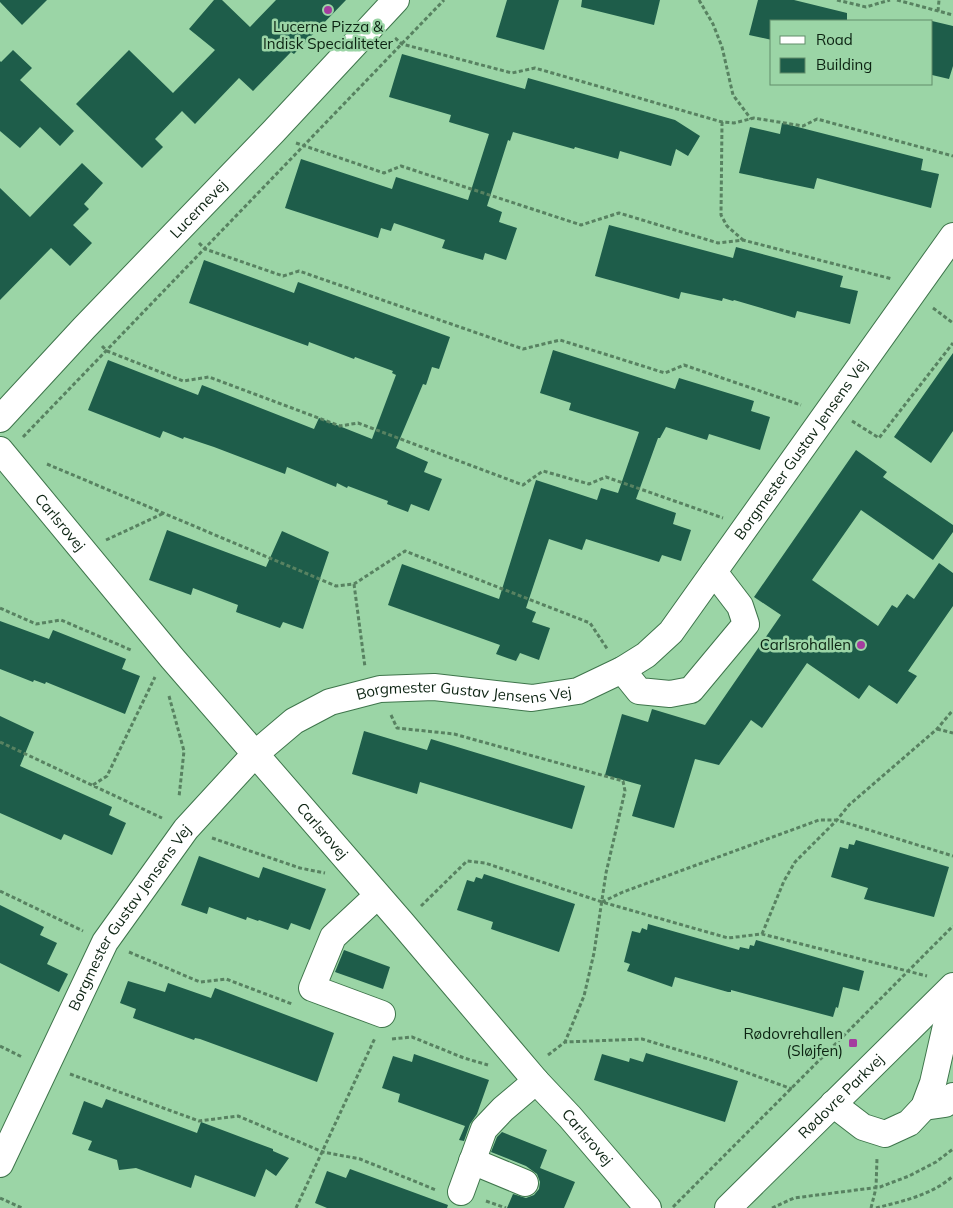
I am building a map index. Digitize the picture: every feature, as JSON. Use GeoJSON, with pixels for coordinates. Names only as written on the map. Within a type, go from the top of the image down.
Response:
{"type":"FeatureCollection","features":[{"type":"Feature","properties":{"kind":"street","name":"Lucernevej"},"geometry":{"type":"LineString","coordinates":[[0,419],[396,0]]}},
{"type":"Feature","properties":{"kind":"street","name":"Borgmester Gustav Jensens Vej"},"geometry":{"type":"LineString","coordinates":[[0,1164],[105,942],[181,827],[255,754],[294,722],[330,702],[374,691],[434,687],[532,698],[578,691],[622,670],[646,655],[671,632],[953,236]]}},
{"type":"Feature","properties":{"kind":"street","name":"Carlsrovej"},"geometry":{"type":"LineString","coordinates":[[5,456],[172,658],[648,1208]]}},
{"type":"Feature","properties":{"kind":"street"},"geometry":{"type":"LineString","coordinates":[[622,670],[639,692],[670,694],[691,690],[746,624],[740,606],[714,572]]}},
{"type":"Feature","properties":{"kind":"street"},"geometry":{"type":"LineString","coordinates":[[377,896],[333,937],[312,988],[382,1014]]}},
{"type":"Feature","properties":{"kind":"street"},"geometry":{"type":"LineString","coordinates":[[833,1104],[863,1127],[885,1134],[909,1123],[924,1107],[933,1083],[947,986]]}},
{"type":"Feature","properties":{"kind":"street","name":"Rødovre Parkvej"},"geometry":{"type":"LineString","coordinates":[[728,1208],[833,1104],[947,986]]}},
{"type":"Feature","properties":{"kind":"street"},"geometry":{"type":"LineString","coordinates":[[460,1192],[484,1129],[532,1076]]}},
{"type":"Feature","properties":{"kind":"street"},"geometry":{"type":"LineString","coordinates":[[924,1107],[945,1104],[953,1096]]}},
{"type":"Feature","properties":{"kind":"street"},"geometry":{"type":"LineString","coordinates":[[472,1161],[525,1183]]}},
{"type":"Feature","properties":{"kind":"path"},"geometry":{"type":"LineString","coordinates":[[5,456],[444,0]]}},
{"type":"Feature","properties":{"kind":"path"},"geometry":{"type":"LineString","coordinates":[[699,0],[714,24],[722,47],[733,95],[752,119]]}},
{"type":"Feature","properties":{"kind":"path"},"geometry":{"type":"LineString","coordinates":[[837,0],[866,7],[890,0]]}},
{"type":"Feature","properties":{"kind":"path"},"geometry":{"type":"LineString","coordinates":[[897,0],[953,15]]}},
{"type":"Feature","properties":{"kind":"path"},"geometry":{"type":"LineString","coordinates":[[938,11],[939,0]]}},
{"type":"Feature","properties":{"kind":"path"},"geometry":{"type":"LineString","coordinates":[[375,22],[402,44],[512,73],[535,68],[722,122],[734,124],[754,118],[803,126],[817,119],[953,156]]}},
{"type":"Feature","properties":{"kind":"path"},"geometry":{"type":"LineString","coordinates":[[722,122],[722,215],[727,226],[743,240]]}},
{"type":"Feature","properties":{"kind":"path"},"geometry":{"type":"LineString","coordinates":[[273,132],[304,146],[384,173],[401,166],[581,225],[619,214],[718,243],[743,240],[917,286]]}},
{"type":"Feature","properties":{"kind":"path"},"geometry":{"type":"LineString","coordinates":[[181,227],[205,248],[283,276],[299,271],[523,349],[560,340],[665,373],[684,366],[828,410],[879,438],[953,343]]}},
{"type":"Feature","properties":{"kind":"path"},"geometry":{"type":"LineString","coordinates":[[84,328],[107,351],[183,381],[208,376],[340,426],[358,423],[523,485],[543,470],[589,484],[606,477],[747,526]]}},
{"type":"Feature","properties":{"kind":"path"},"geometry":{"type":"LineString","coordinates":[[5,456],[25,454],[336,586],[354,584],[405,552],[590,623],[622,670]]}},
{"type":"Feature","properties":{"kind":"path"},"geometry":{"type":"LineString","coordinates":[[83,550],[164,513]]}},
{"type":"Feature","properties":{"kind":"path"},"geometry":{"type":"LineString","coordinates":[[354,584],[374,691],[397,728],[454,734],[623,781],[625,791],[606,873],[594,952],[584,996],[565,1042],[532,1076]]}},
{"type":"Feature","properties":{"kind":"path"},"geometry":{"type":"LineString","coordinates":[[0,608],[36,624],[61,620],[134,652]]}},
{"type":"Feature","properties":{"kind":"path"},"geometry":{"type":"LineString","coordinates":[[93,785],[107,776],[161,664],[172,658]]}},
{"type":"Feature","properties":{"kind":"path"},"geometry":{"type":"LineString","coordinates":[[168,691],[184,751],[181,827]]}},
{"type":"Feature","properties":{"kind":"path"},"geometry":{"type":"LineString","coordinates":[[762,934],[784,880],[795,862],[837,820],[849,805],[937,730],[953,710]]}},
{"type":"Feature","properties":{"kind":"path"},"geometry":{"type":"LineString","coordinates":[[937,730],[953,734]]}},
{"type":"Feature","properties":{"kind":"path"},"geometry":{"type":"LineString","coordinates":[[0,742],[181,827],[300,868],[325,874],[349,864]]}},
{"type":"Feature","properties":{"kind":"path"},"geometry":{"type":"LineString","coordinates":[[602,902],[623,892],[819,820],[837,820],[953,856]]}},
{"type":"Feature","properties":{"kind":"path"},"geometry":{"type":"LineString","coordinates":[[402,923],[467,860],[485,863],[602,902],[728,938],[762,934],[907,971],[947,986]]}},
{"type":"Feature","properties":{"kind":"path"},"geometry":{"type":"LineString","coordinates":[[0,891],[105,942]]}},
{"type":"Feature","properties":{"kind":"path"},"geometry":{"type":"LineString","coordinates":[[672,1208],[953,926]]}},
{"type":"Feature","properties":{"kind":"path"},"geometry":{"type":"LineString","coordinates":[[296,1208],[376,1036],[382,1014]]}},
{"type":"Feature","properties":{"kind":"path"},"geometry":{"type":"LineString","coordinates":[[565,1042],[642,1039],[715,1061],[792,1089]]}},
{"type":"Feature","properties":{"kind":"path"},"geometry":{"type":"LineString","coordinates":[[45,1068],[73,1075],[199,1120],[238,1116],[323,1152],[360,1159],[439,1191],[460,1192],[506,1208]]}},
{"type":"Feature","properties":{"kind":"path"},"geometry":{"type":"LineString","coordinates":[[772,1208],[794,1198],[876,1188],[909,1176],[936,1162],[953,1148]]}},
{"type":"Feature","properties":{"kind":"path"},"geometry":{"type":"LineString","coordinates":[[876,1208],[910,1199],[944,1184],[953,1176]]}},
{"type":"Feature","properties":{"kind":"path"},"geometry":{"type":"LineString","coordinates":[[871,1208],[876,1188]]}},
{"type":"Feature","properties":{"kind":"path"},"geometry":{"type":"LineString","coordinates":[[0,1198],[22,1208]]}},
{"type":"Feature","properties":{"kind":"building"},"geometry":{"type":"Polygon","coordinates":[[[0,0],[47,0],[22,25],[0,0]]]}},
{"type":"Feature","properties":{"kind":"building"},"geometry":{"type":"Polygon","coordinates":[[[214,0],[222,0],[250,27],[276,0],[346,0],[294,54],[291,52],[253,91],[239,78],[195,124],[182,111],[155,139],[163,147],[142,168],[76,104],[129,50],[173,93],[215,50],[189,29],[214,0]]]}},
{"type":"Feature","properties":{"kind":"building"},"geometry":{"type":"Polygon","coordinates":[[[507,0],[559,0],[544,50],[496,37],[507,0]]]}},
{"type":"Feature","properties":{"kind":"building"},"geometry":{"type":"Polygon","coordinates":[[[582,0],[660,0],[654,25],[581,7],[582,0]]]}},
{"type":"Feature","properties":{"kind":"building"},"geometry":{"type":"Polygon","coordinates":[[[758,0],[794,0],[847,13],[847,20],[770,20],[770,40],[749,35],[758,0]]]}},
{"type":"Feature","properties":{"kind":"building"},"geometry":{"type":"Polygon","coordinates":[[[933,21],[953,26],[953,66],[949,79],[933,75],[933,21]]]}},
{"type":"Feature","properties":{"kind":"building"},"geometry":{"type":"Polygon","coordinates":[[[13,50],[32,68],[20,80],[74,131],[60,146],[40,127],[20,148],[0,131],[0,61],[13,50]]]}},
{"type":"Feature","properties":{"kind":"building"},"geometry":{"type":"Polygon","coordinates":[[[402,54],[525,89],[528,78],[675,120],[700,136],[688,156],[676,149],[671,166],[620,151],[618,159],[513,132],[510,141],[508,140],[487,206],[502,212],[499,222],[517,228],[506,260],[485,253],[483,260],[442,248],[445,240],[394,223],[391,231],[381,228],[378,238],[285,208],[301,159],[392,189],[396,177],[468,200],[489,134],[449,122],[451,115],[389,97],[402,54]]]}},
{"type":"Feature","properties":{"kind":"building"},"geometry":{"type":"Polygon","coordinates":[[[782,123],[923,159],[921,170],[939,174],[931,208],[817,178],[814,189],[739,173],[750,127],[780,134],[782,123]]]}},
{"type":"Feature","properties":{"kind":"building"},"geometry":{"type":"Polygon","coordinates":[[[82,163],[103,183],[84,204],[89,209],[73,225],[92,243],[70,266],[51,248],[0,300],[0,188],[30,217],[82,163]]]}},
{"type":"Feature","properties":{"kind":"building"},"geometry":{"type":"Polygon","coordinates":[[[609,225],[733,258],[736,247],[843,276],[840,287],[858,291],[850,324],[797,311],[795,318],[723,298],[722,301],[681,292],[679,299],[595,276],[609,225]]]}},
{"type":"Feature","properties":{"kind":"building"},"geometry":{"type":"Polygon","coordinates":[[[204,260],[294,293],[298,282],[450,337],[439,369],[432,367],[426,385],[423,384],[396,448],[428,462],[424,472],[442,479],[429,511],[411,504],[408,512],[387,504],[388,501],[348,486],[347,488],[337,483],[336,487],[287,467],[285,474],[214,447],[184,437],[183,439],[163,431],[160,438],[88,410],[108,360],[198,395],[202,385],[314,429],[319,418],[372,439],[396,375],[392,373],[393,371],[309,342],[308,346],[189,303],[204,260]]]}},
{"type":"Feature","properties":{"kind":"building"},"geometry":{"type":"Polygon","coordinates":[[[553,350],[675,389],[679,378],[754,401],[751,411],[770,417],[760,450],[709,434],[707,440],[666,427],[660,438],[658,438],[636,499],[676,513],[673,524],[691,530],[681,561],[662,555],[659,562],[586,539],[582,550],[549,539],[526,608],[536,612],[532,622],[550,628],[539,660],[520,653],[516,661],[496,654],[500,645],[388,605],[402,564],[499,599],[536,480],[597,500],[601,488],[618,493],[639,432],[569,410],[571,403],[540,393],[553,350]]]}},
{"type":"Feature","properties":{"kind":"building"},"geometry":{"type":"Polygon","coordinates":[[[953,353],[953,431],[931,463],[894,437],[953,353]]]}},
{"type":"Feature","properties":{"kind":"building","name":"Carlsrohallen"},"geometry":{"type":"Polygon","coordinates":[[[856,450],[887,472],[883,477],[953,525],[953,532],[933,560],[861,510],[812,580],[878,626],[892,605],[897,608],[907,594],[914,599],[939,563],[953,573],[953,606],[908,671],[917,676],[897,704],[869,685],[859,699],[807,663],[762,728],[751,720],[719,765],[695,759],[674,828],[632,816],[641,785],[605,775],[622,714],[648,722],[652,709],[705,725],[781,615],[754,597],[856,450]]]}},
{"type":"Feature","properties":{"kind":"building"},"geometry":{"type":"Polygon","coordinates":[[[167,530],[266,567],[282,531],[329,552],[303,629],[283,622],[280,628],[236,612],[238,605],[193,588],[191,595],[149,580],[167,530]]]}},
{"type":"Feature","properties":{"kind":"building"},"geometry":{"type":"Polygon","coordinates":[[[0,621],[49,639],[53,630],[126,659],[122,669],[140,676],[125,714],[46,682],[45,684],[34,680],[33,682],[0,669],[0,621]]]}},
{"type":"Feature","properties":{"kind":"building"},"geometry":{"type":"Polygon","coordinates":[[[0,716],[34,732],[20,766],[112,807],[109,815],[126,823],[112,855],[64,834],[61,840],[0,813],[0,716]]]}},
{"type":"Feature","properties":{"kind":"building"},"geometry":{"type":"Polygon","coordinates":[[[364,731],[427,750],[431,739],[585,786],[572,829],[420,782],[417,794],[352,774],[364,731]]]}},
{"type":"Feature","properties":{"kind":"building"},"geometry":{"type":"Polygon","coordinates":[[[856,840],[949,867],[934,917],[864,899],[868,888],[831,877],[840,847],[848,849],[849,844],[854,845],[856,840]]]}},
{"type":"Feature","properties":{"kind":"building"},"geometry":{"type":"Polygon","coordinates":[[[199,856],[259,878],[263,867],[326,889],[310,930],[291,923],[288,930],[247,917],[246,920],[209,907],[207,914],[181,905],[199,856]]]}},
{"type":"Feature","properties":{"kind":"building"},"geometry":{"type":"Polygon","coordinates":[[[484,874],[575,904],[559,952],[491,929],[493,922],[457,910],[467,880],[474,882],[476,877],[482,879],[484,874]]]}},
{"type":"Feature","properties":{"kind":"building"},"geometry":{"type":"Polygon","coordinates":[[[0,905],[44,927],[40,935],[57,943],[47,964],[68,974],[59,992],[0,963],[0,905]]]}},
{"type":"Feature","properties":{"kind":"building"},"geometry":{"type":"Polygon","coordinates":[[[648,924],[739,950],[740,947],[749,949],[750,945],[754,946],[756,940],[864,971],[859,991],[843,987],[838,1008],[836,1007],[833,1017],[731,990],[731,992],[728,992],[675,977],[672,987],[627,971],[630,964],[624,962],[632,931],[640,933],[642,928],[647,930],[648,924]]]}},
{"type":"Feature","properties":{"kind":"building"},"geometry":{"type":"Polygon","coordinates":[[[344,950],[390,967],[383,989],[335,972],[344,950]]]}},
{"type":"Feature","properties":{"kind":"building"},"geometry":{"type":"Polygon","coordinates":[[[128,981],[165,992],[168,983],[211,998],[215,988],[334,1033],[317,1082],[200,1039],[195,1038],[194,1040],[133,1018],[136,1009],[120,1003],[128,981]]]}},
{"type":"Feature","properties":{"kind":"building"},"geometry":{"type":"Polygon","coordinates":[[[646,1053],[738,1081],[725,1122],[594,1080],[602,1054],[629,1062],[630,1058],[643,1062],[646,1053]]]}},
{"type":"Feature","properties":{"kind":"building"},"geometry":{"type":"Polygon","coordinates":[[[414,1054],[489,1080],[477,1114],[470,1124],[464,1141],[459,1140],[465,1126],[398,1102],[400,1094],[382,1088],[393,1056],[412,1062],[414,1054]]]}},
{"type":"Feature","properties":{"kind":"building"},"geometry":{"type":"Polygon","coordinates":[[[106,1099],[197,1133],[201,1122],[273,1149],[273,1151],[289,1158],[276,1176],[266,1169],[255,1197],[195,1175],[191,1188],[136,1168],[119,1170],[117,1160],[88,1150],[92,1141],[72,1134],[84,1101],[102,1108],[106,1099]]]}},
{"type":"Feature","properties":{"kind":"building"},"geometry":{"type":"Polygon","coordinates":[[[502,1132],[547,1150],[540,1168],[575,1182],[564,1208],[507,1208],[513,1194],[526,1198],[534,1195],[539,1189],[540,1182],[537,1174],[526,1166],[491,1152],[497,1137],[502,1132]]]}},
{"type":"Feature","properties":{"kind":"building"},"geometry":{"type":"Polygon","coordinates":[[[350,1169],[448,1205],[447,1208],[327,1208],[315,1203],[327,1171],[346,1178],[350,1169]]]}},
{"type":"Feature","properties":{"kind":"place","name":"Lucerne Pizza & Indisk Specialiteter"},"geometry":{"type":"Point","coordinates":[328,10]}},
{"type":"Feature","properties":{"kind":"place","name":"Carlsrohallen"},"geometry":{"type":"Point","coordinates":[861,645]}},
{"type":"Feature","properties":{"kind":"place","name":"Rødovrehallen (Sløjfen)"},"geometry":{"type":"Point","coordinates":[853,1043]}}]}
